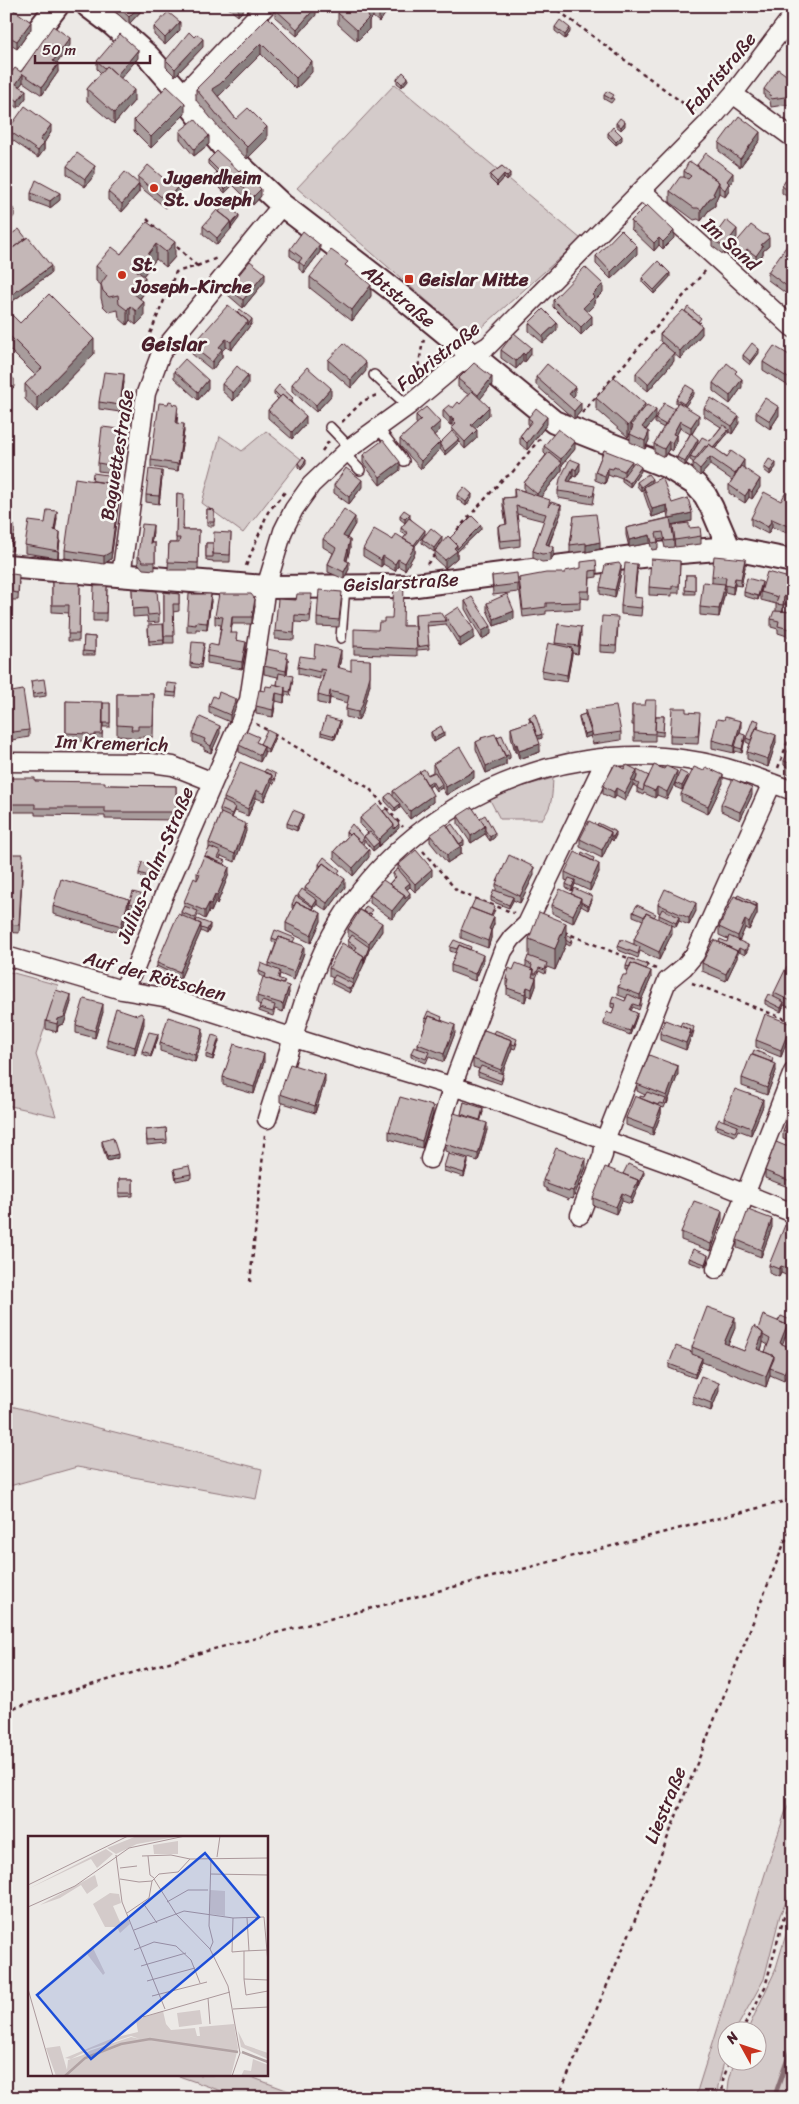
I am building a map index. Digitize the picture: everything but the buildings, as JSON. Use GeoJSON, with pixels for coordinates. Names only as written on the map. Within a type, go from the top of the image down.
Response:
{"type":"FeatureCollection","features":[{"type":"Feature","properties":{"kind":"street"},"geometry":{"type":"LineString","coordinates":[[6,72],[57,6]]}},
{"type":"Feature","properties":{"kind":"street","name":"Abtstraße"},"geometry":{"type":"LineString","coordinates":[[88,6],[112,24],[148,56],[233,159],[282,205],[562,425],[668,467],[695,484],[705,495],[712,508],[729,548]]}},
{"type":"Feature","properties":{"kind":"street"},"geometry":{"type":"LineString","coordinates":[[182,95],[266,6]]}},
{"type":"Feature","properties":{"kind":"street","name":"Fabristraße"},"geometry":{"type":"LineString","coordinates":[[213,782],[248,700],[266,587],[283,531],[294,508],[311,485],[347,450],[408,406],[457,365],[488,346],[708,123],[734,94],[793,16]]}},
{"type":"Feature","properties":{"kind":"street"},"geometry":{"type":"LineString","coordinates":[[734,94],[793,138]]}},
{"type":"Feature","properties":{"kind":"street","name":"Im Sand"},"geometry":{"type":"LineString","coordinates":[[642,191],[793,328]]}},
{"type":"Feature","properties":{"kind":"street","name":"Baguettestraße"},"geometry":{"type":"LineString","coordinates":[[121,576],[146,393],[161,353],[282,205]]}},
{"type":"Feature","properties":{"kind":"street","name":"Geislarstraße"},"geometry":{"type":"LineString","coordinates":[[6,566],[266,587],[408,586],[657,554],[729,548],[793,560]]}},
{"type":"Feature","properties":{"kind":"street"},"geometry":{"type":"LineString","coordinates":[[267,1119],[309,986],[339,922],[384,862],[438,818],[464,802],[532,772],[607,757],[637,756],[689,760],[735,770],[793,791]]}},
{"type":"Feature","properties":{"kind":"street"},"geometry":{"type":"LineString","coordinates":[[430,1159],[452,1086],[502,952],[507,943],[525,928],[530,919],[607,757]]}},
{"type":"Feature","properties":{"kind":"street","name":"Im Kremerich"},"geometry":{"type":"LineString","coordinates":[[6,762],[152,763],[173,766],[213,782]]}},
{"type":"Feature","properties":{"kind":"street","name":"Julius-Palm-Straße"},"geometry":{"type":"LineString","coordinates":[[122,990],[136,966],[164,895],[213,782]]}},
{"type":"Feature","properties":{"kind":"street"},"geometry":{"type":"LineString","coordinates":[[580,1215],[603,1155],[605,1140],[667,981],[684,967],[694,954],[772,783]]}},
{"type":"Feature","properties":{"kind":"street","name":"Auf der Rötschen"},"geometry":{"type":"LineString","coordinates":[[6,956],[122,990],[170,998],[293,1038],[452,1086],[668,1163],[793,1213]]}},
{"type":"Feature","properties":{"kind":"street"},"geometry":{"type":"LineString","coordinates":[[716,1269],[793,1072]]}},
{"type":"Feature","properties":{"kind":"lane"},"geometry":{"type":"LineString","coordinates":[[374,375],[408,406]]}},
{"type":"Feature","properties":{"kind":"lane"},"geometry":{"type":"LineString","coordinates":[[330,427],[360,470]]}},
{"type":"Feature","properties":{"kind":"lane"},"geometry":{"type":"LineString","coordinates":[[378,428],[404,461]]}},
{"type":"Feature","properties":{"kind":"lane"},"geometry":{"type":"LineString","coordinates":[[341,638],[346,586]]}},
{"type":"Feature","properties":{"kind":"path"},"geometry":{"type":"LineString","coordinates":[[552,6],[708,123]]}},
{"type":"Feature","properties":{"kind":"path"},"geometry":{"type":"LineString","coordinates":[[147,219],[161,232]]}},
{"type":"Feature","properties":{"kind":"path"},"geometry":{"type":"LineString","coordinates":[[143,353],[158,310],[176,272],[197,266],[168,239]]}},
{"type":"Feature","properties":{"kind":"path"},"geometry":{"type":"LineString","coordinates":[[453,536],[504,478],[511,474],[562,425],[716,260]]}},
{"type":"Feature","properties":{"kind":"path"},"geometry":{"type":"LineString","coordinates":[[427,564],[440,550]]}},
{"type":"Feature","properties":{"kind":"path"},"geometry":{"type":"LineString","coordinates":[[242,716],[369,788],[458,892],[530,919]]}},
{"type":"Feature","properties":{"kind":"path"},"geometry":{"type":"LineString","coordinates":[[772,783],[793,728]]}},
{"type":"Feature","properties":{"kind":"path"},"geometry":{"type":"LineString","coordinates":[[557,930],[793,1022]]}},
{"type":"Feature","properties":{"kind":"path"},"geometry":{"type":"LineString","coordinates":[[250,1282],[267,1119]]}},
{"type":"Feature","properties":{"kind":"path"},"geometry":{"type":"LineString","coordinates":[[6,1710],[210,1650],[793,1499]]}},
{"type":"Feature","properties":{"kind":"path","name":"Liestraße"},"geometry":{"type":"LineString","coordinates":[[558,2098],[631,1930],[793,1521]]}},
{"type":"Feature","properties":{"kind":"path"},"geometry":{"type":"LineString","coordinates":[[747,2022],[766,1987],[784,1917],[793,1898]]}},
{"type":"Feature","properties":{"kind":"path"},"geometry":{"type":"LineString","coordinates":[[722,2098],[723,2080],[726,2072]]}},
{"type":"Feature","properties":{"kind":"shaded area"},"geometry":{"type":"Polygon","coordinates":[[[395,84],[581,239],[470,338],[297,188],[395,84]]]}},
{"type":"Feature","properties":{"kind":"shaded area"},"geometry":{"type":"Polygon","coordinates":[[[266,431],[301,459],[243,533],[202,503],[220,436],[242,451],[266,431]]]}},
{"type":"Feature","properties":{"kind":"shaded area"},"geometry":{"type":"Polygon","coordinates":[[[553,778],[550,805],[542,819],[500,819],[490,800],[521,787],[553,778]]]}},
{"type":"Feature","properties":{"kind":"shaded area"},"geometry":{"type":"Polygon","coordinates":[[[6,971],[58,985],[36,1055],[56,1116],[6,1105],[6,971]]]}},
{"type":"Feature","properties":{"kind":"shaded area"},"geometry":{"type":"Polygon","coordinates":[[[7,1405],[262,1469],[256,1499],[77,1467],[6,1487],[7,1405]]]}},
{"type":"Feature","properties":{"kind":"shaded area"},"geometry":{"type":"Polygon","coordinates":[[[793,1796],[793,1887],[780,1915],[764,1979],[740,2022],[719,2022],[769,1861],[785,1813],[793,1796]]]}},
{"type":"Feature","properties":{"kind":"shaded area"},"geometry":{"type":"Polygon","coordinates":[[[793,1911],[793,2098],[727,2098],[731,2072],[766,2072],[766,2022],[751,2022],[775,1971],[793,1911]]]}},
{"type":"Feature","properties":{"kind":"shaded area"},"geometry":{"type":"Polygon","coordinates":[[[716,2031],[716,2072],[722,2072],[717,2098],[695,2098],[716,2031]]]}},
{"type":"Feature","properties":{"kind":"shaded area"},"geometry":{"type":"Polygon","coordinates":[[[179,2076],[249,2076],[302,2096],[301,2098],[241,2098],[179,2076]]]}},
{"type":"Feature","properties":{"kind":"waterway"},"geometry":{"type":"LineString","coordinates":[[774,2098],[793,2043]]}},
{"type":"Feature","properties":{"kind":"place","name":"Jugendheim St. Joseph"},"geometry":{"type":"Point","coordinates":[154,188]}},
{"type":"Feature","properties":{"kind":"place","name":"St. Joseph-Kirche"},"geometry":{"type":"Point","coordinates":[122,275]}},
{"type":"Feature","properties":{"kind":"place","name":"Geislar Mitte"},"geometry":{"type":"Point","coordinates":[409,279]}},
{"type":"Feature","properties":{"kind":"district","name":"Geislar"},"geometry":{"type":"Point","coordinates":[174,344]}}]}
